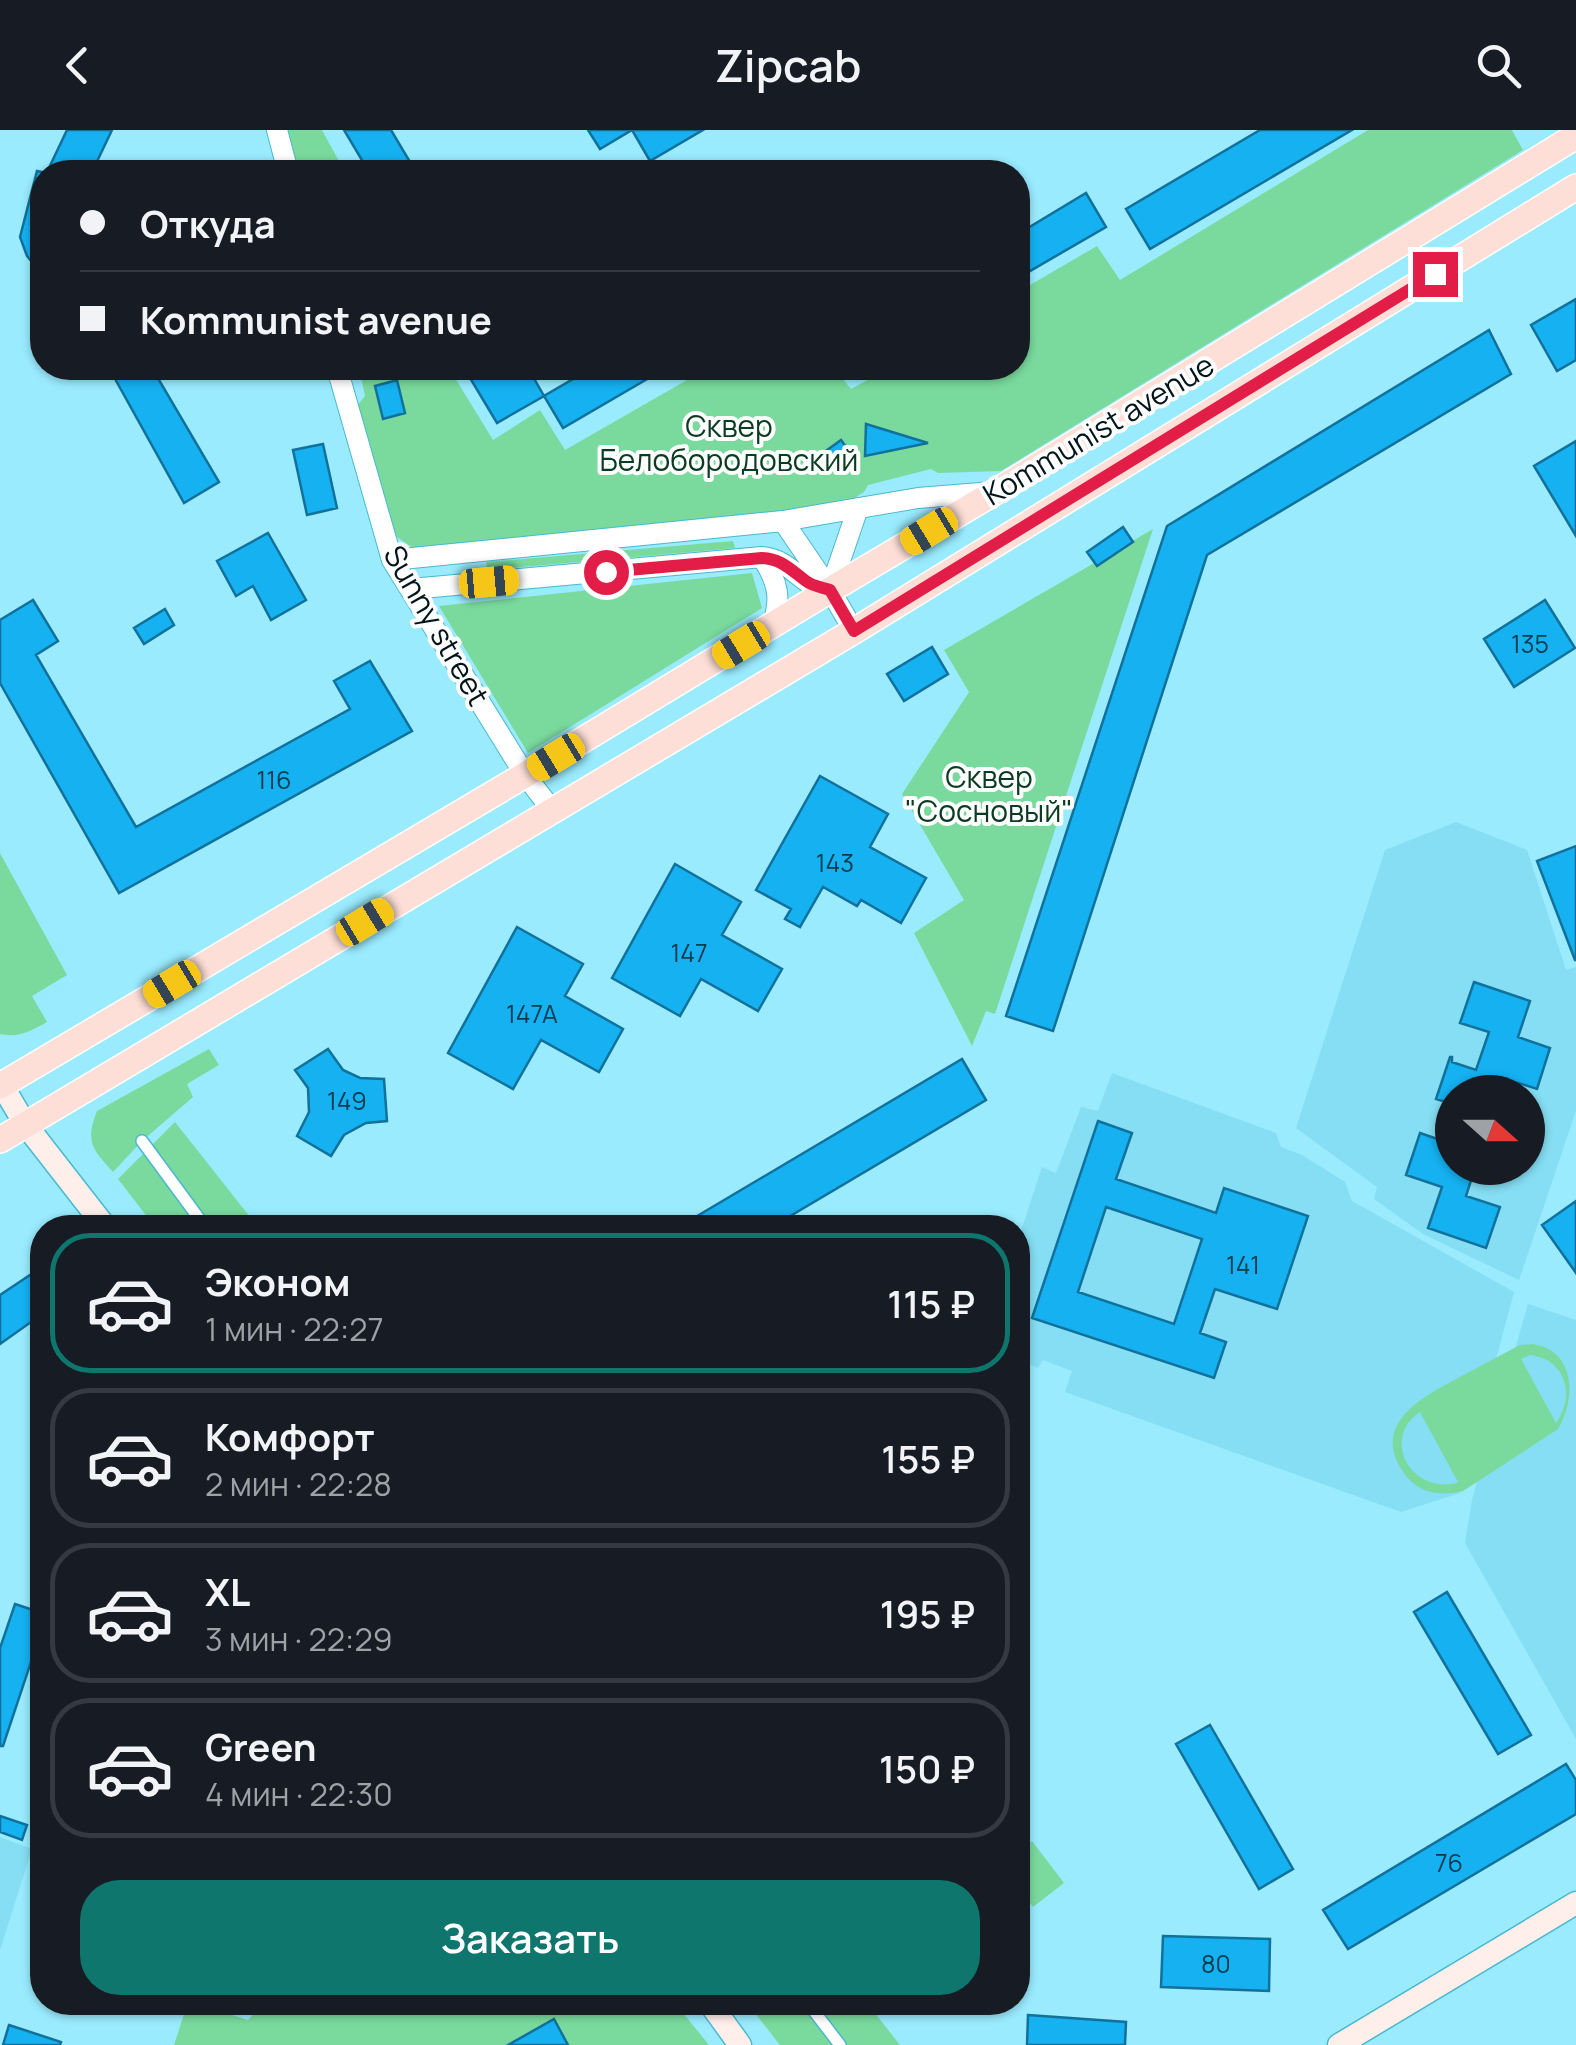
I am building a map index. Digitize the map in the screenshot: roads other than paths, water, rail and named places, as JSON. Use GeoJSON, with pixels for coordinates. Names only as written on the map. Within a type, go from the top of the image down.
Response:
{"type":"FeatureCollection","features":[{"type":"Feature","properties":{"kind":"main road","name":"Kommunist avenue"},"geometry":{"type":"LineString","coordinates":[[1,1086],[996,492],[1576,136]]}},
{"type":"Feature","properties":{"kind":"main road","name":"Kommunist avenue"},"geometry":{"type":"LineString","coordinates":[[0,1140],[854,631],[1576,187]]}},
{"type":"Feature","properties":{"kind":"main road"},"geometry":{"type":"LineString","coordinates":[[1,1086],[24,1124],[96,1215]]}},
{"type":"Feature","properties":{"kind":"main road"},"geometry":{"type":"LineString","coordinates":[[1339,2045],[1576,1903]]}},
{"type":"Feature","properties":{"kind":"main road"},"geometry":{"type":"LineString","coordinates":[[718,2015],[740,2045]]}},
{"type":"Feature","properties":{"kind":"street"},"geometry":{"type":"LineString","coordinates":[[277,130],[285,160]]}},
{"type":"Feature","properties":{"kind":"street","name":"Sunny street"},"geometry":{"type":"LineString","coordinates":[[340,380],[392,560],[525,776],[552,810]]}},
{"type":"Feature","properties":{"kind":"street"},"geometry":{"type":"LineString","coordinates":[[392,560],[782,520],[918,498],[996,492]]}},
{"type":"Feature","properties":{"kind":"street"},"geometry":{"type":"LineString","coordinates":[[830,590],[858,508]]}},
{"type":"Feature","properties":{"kind":"street"},"geometry":{"type":"LineString","coordinates":[[782,520],[854,631]]}},
{"type":"Feature","properties":{"kind":"street"},"geometry":{"type":"LineString","coordinates":[[762,558],[772,572],[779,606],[772,626]]}},
{"type":"Feature","properties":{"kind":"street"},"geometry":{"type":"LineString","coordinates":[[410,589],[775,558],[808,584],[830,590]]}},
{"type":"Feature","properties":{"kind":"street"},"geometry":{"type":"LineString","coordinates":[[142,1141],[196,1215]]}},
{"type":"Feature","properties":{"kind":"street"},"geometry":{"type":"LineString","coordinates":[[817,2015],[840,2045]]}},
{"type":"Feature","properties":{"kind":"park label","name":"Сквер Белобородовский"},"geometry":{"type":"Point","coordinates":[729,442]}},
{"type":"Feature","properties":{"kind":"park label","name":"Сквер \"Сосновый\""},"geometry":{"type":"Point","coordinates":[989,793]}}]}
